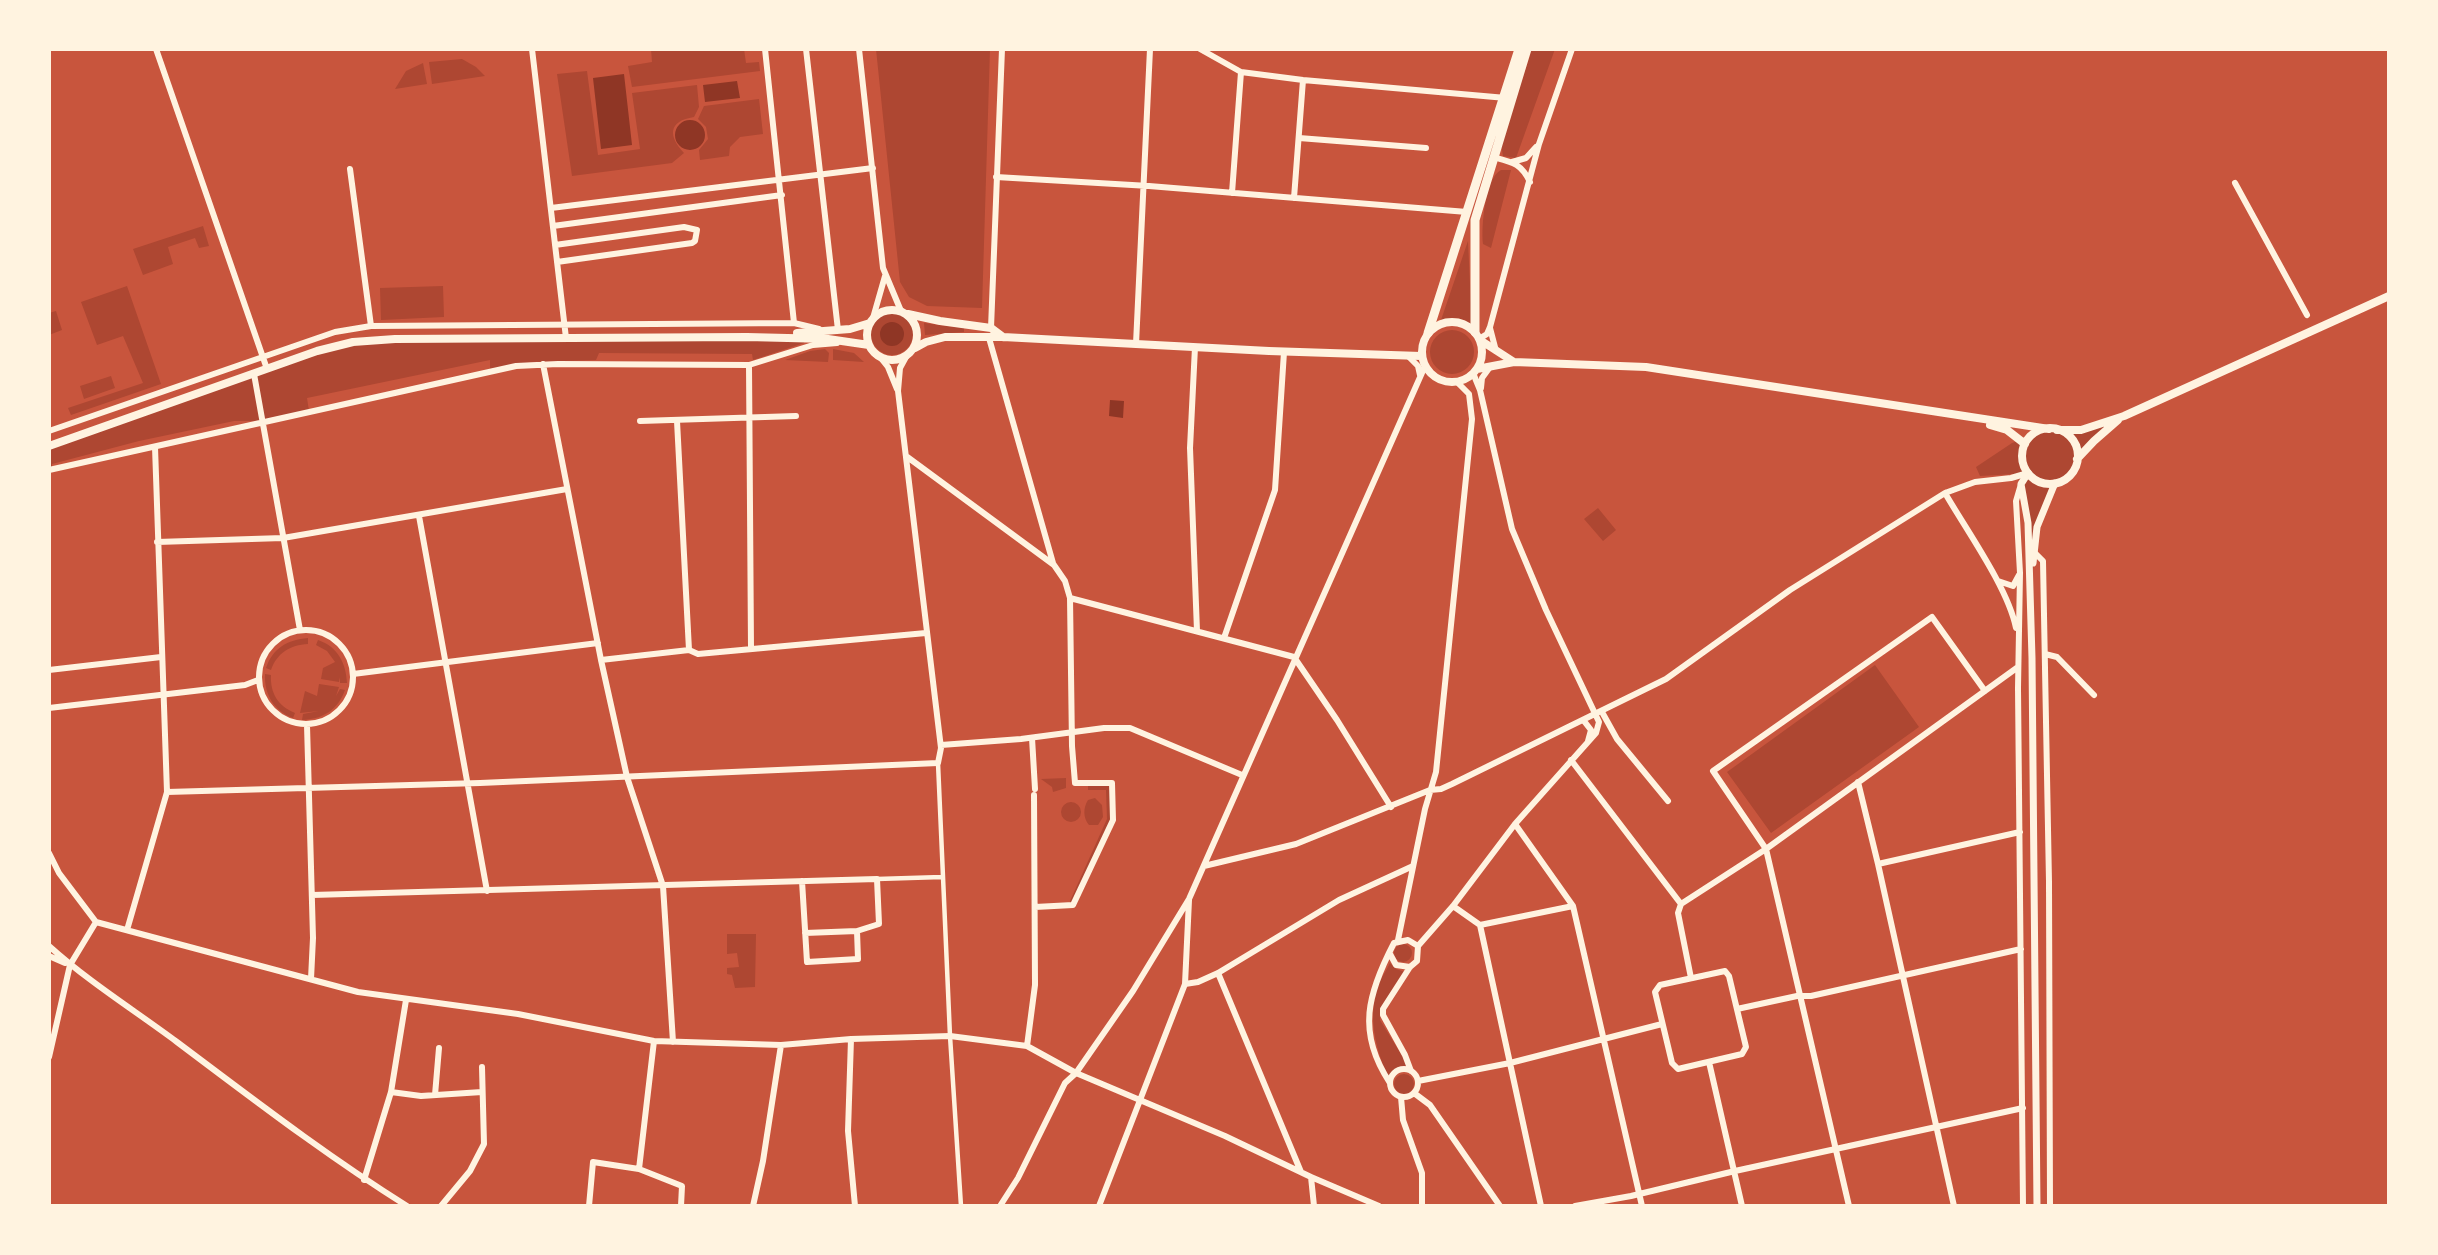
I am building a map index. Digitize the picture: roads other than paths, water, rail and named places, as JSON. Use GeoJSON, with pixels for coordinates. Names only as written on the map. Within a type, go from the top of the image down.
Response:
{"type":"FeatureCollection","features":[{"type":"Feature","properties":{"kind":"main road"},"geometry":{"type":"LineString","coordinates":[[1508,99],[1519,49]]}},
{"type":"Feature","properties":{"kind":"main road"},"geometry":{"type":"LineString","coordinates":[[1527,49],[1422,345],[1421,356],[1425,366],[1440,380],[1457,382],[1475,371],[1514,362],[1588,363],[1658,369],[1964,417],[2081,430],[2123,416],[2389,296]]}},
{"type":"Feature","properties":{"kind":"main road"},"geometry":{"type":"LineString","coordinates":[[1475,371],[1482,354],[1478,337],[1475,220],[1489,156]]}},
{"type":"Feature","properties":{"kind":"main road"},"geometry":{"type":"LineString","coordinates":[[828,335],[871,321],[886,310],[991,328],[1003,337]]}},
{"type":"Feature","properties":{"kind":"main road"},"geometry":{"type":"LineString","coordinates":[[903,312],[912,319],[918,333],[915,348]]}},
{"type":"Feature","properties":{"kind":"main road"},"geometry":{"type":"LineString","coordinates":[[864,344],[871,321]]}},
{"type":"Feature","properties":{"kind":"main road"},"geometry":{"type":"LineString","coordinates":[[1428,333],[1434,327],[1451,322],[1468,326],[1497,353],[1514,362]]}},
{"type":"Feature","properties":{"kind":"main road"},"geometry":{"type":"LineString","coordinates":[[49,446],[326,348],[353,342],[395,339],[828,335],[864,344],[880,358],[897,360],[906,357],[926,342],[945,337],[1003,337],[1284,352],[1421,356]]}},
{"type":"Feature","properties":{"kind":"main road"},"geometry":{"type":"LineString","coordinates":[[2077,459],[2123,416]]}},
{"type":"Feature","properties":{"kind":"main road"},"geometry":{"type":"LineString","coordinates":[[1964,417],[2007,430],[2025,444]]}},
{"type":"Feature","properties":{"kind":"main road"},"geometry":{"type":"LineString","coordinates":[[2053,429],[2070,438],[2077,452],[2076,466],[2068,478],[2055,483],[2040,482],[2028,473],[2022,459],[2025,444],[2035,433],[2053,429]]}},
{"type":"Feature","properties":{"kind":"street"},"geometry":{"type":"LineString","coordinates":[[156,49],[267,369]]}},
{"type":"Feature","properties":{"kind":"street"},"geometry":{"type":"LineString","coordinates":[[532,49],[566,338]]}},
{"type":"Feature","properties":{"kind":"street"},"geometry":{"type":"LineString","coordinates":[[765,49],[794,323]]}},
{"type":"Feature","properties":{"kind":"street"},"geometry":{"type":"LineString","coordinates":[[806,49],[838,330]]}},
{"type":"Feature","properties":{"kind":"street"},"geometry":{"type":"LineString","coordinates":[[859,49],[885,276],[903,312]]}},
{"type":"Feature","properties":{"kind":"street"},"geometry":{"type":"LineString","coordinates":[[991,328],[1002,49]]}},
{"type":"Feature","properties":{"kind":"street"},"geometry":{"type":"LineString","coordinates":[[1136,344],[1150,49]]}},
{"type":"Feature","properties":{"kind":"street"},"geometry":{"type":"LineString","coordinates":[[1200,49],[1241,72],[1508,99]]}},
{"type":"Feature","properties":{"kind":"street"},"geometry":{"type":"LineString","coordinates":[[1478,337],[1487,334],[1490,327],[1539,144],[1572,49]]}},
{"type":"Feature","properties":{"kind":"street"},"geometry":{"type":"LineString","coordinates":[[1232,193],[1241,72]]}},
{"type":"Feature","properties":{"kind":"street"},"geometry":{"type":"LineString","coordinates":[[1294,198],[1303,80]]}},
{"type":"Feature","properties":{"kind":"street"},"geometry":{"type":"LineString","coordinates":[[1299,138],[1426,148]]}},
{"type":"Feature","properties":{"kind":"street"},"geometry":{"type":"LineString","coordinates":[[1512,162],[1526,158],[1539,144]]}},
{"type":"Feature","properties":{"kind":"street"},"geometry":{"type":"LineString","coordinates":[[1489,156],[1512,162],[1524,170],[1530,182]]}},
{"type":"Feature","properties":{"kind":"street"},"geometry":{"type":"LineString","coordinates":[[551,208],[873,168]]}},
{"type":"Feature","properties":{"kind":"street"},"geometry":{"type":"LineString","coordinates":[[350,169],[371,326]]}},
{"type":"Feature","properties":{"kind":"street"},"geometry":{"type":"LineString","coordinates":[[996,177],[1468,212]]}},
{"type":"Feature","properties":{"kind":"street"},"geometry":{"type":"LineString","coordinates":[[2235,183],[2307,315]]}},
{"type":"Feature","properties":{"kind":"street"},"geometry":{"type":"LineString","coordinates":[[553,226],[782,195]]}},
{"type":"Feature","properties":{"kind":"street"},"geometry":{"type":"LineString","coordinates":[[555,245],[684,227],[697,230],[692,243],[557,262]]}},
{"type":"Feature","properties":{"kind":"street"},"geometry":{"type":"LineString","coordinates":[[871,321],[885,276]]}},
{"type":"Feature","properties":{"kind":"street"},"geometry":{"type":"LineString","coordinates":[[49,431],[335,332],[371,326],[794,323],[828,335]]}},
{"type":"Feature","properties":{"kind":"street"},"geometry":{"type":"LineString","coordinates":[[1490,327],[1497,353]]}},
{"type":"Feature","properties":{"kind":"street"},"geometry":{"type":"LineString","coordinates":[[989,338],[1054,565],[1065,582],[1070,598],[1075,783],[1112,783],[1113,820],[1073,905],[1035,907]]}},
{"type":"Feature","properties":{"kind":"street"},"geometry":{"type":"LineString","coordinates":[[49,470],[516,366],[749,365],[821,343],[864,344]]}},
{"type":"Feature","properties":{"kind":"street"},"geometry":{"type":"LineString","coordinates":[[1195,347],[1190,448],[1197,631]]}},
{"type":"Feature","properties":{"kind":"street"},"geometry":{"type":"LineString","coordinates":[[1224,638],[1275,491],[1284,352]]}},
{"type":"Feature","properties":{"kind":"street"},"geometry":{"type":"LineString","coordinates":[[906,357],[900,368],[898,391],[941,745],[938,763],[942,877],[961,1206]]}},
{"type":"Feature","properties":{"kind":"street"},"geometry":{"type":"LineString","coordinates":[[1409,357],[1419,366],[1420,375]]}},
{"type":"Feature","properties":{"kind":"street"},"geometry":{"type":"LineString","coordinates":[[880,358],[888,367],[898,391]]}},
{"type":"Feature","properties":{"kind":"street"},"geometry":{"type":"LineString","coordinates":[[542,364],[627,777],[663,886],[673,1042]]}},
{"type":"Feature","properties":{"kind":"street"},"geometry":{"type":"LineString","coordinates":[[749,365],[751,648]]}},
{"type":"Feature","properties":{"kind":"street"},"geometry":{"type":"LineString","coordinates":[[1000,1206],[1018,1178],[1066,1083],[1076,1073],[1133,991],[1189,899],[1425,366]]}},
{"type":"Feature","properties":{"kind":"street"},"geometry":{"type":"LineString","coordinates":[[1480,390],[1482,378],[1491,366]]}},
{"type":"Feature","properties":{"kind":"street"},"geometry":{"type":"LineString","coordinates":[[1475,371],[1512,529],[1546,610],[1599,713],[1668,802]]}},
{"type":"Feature","properties":{"kind":"street"},"geometry":{"type":"LineString","coordinates":[[254,374],[300,630]]}},
{"type":"Feature","properties":{"kind":"street"},"geometry":{"type":"LineString","coordinates":[[1418,1083],[1414,1093],[1408,1097],[1394,1094],[1378,1064],[1368,1012],[1376,982],[1396,941],[1425,809],[1436,772],[1472,432],[1469,394],[1457,382]]}},
{"type":"Feature","properties":{"kind":"street"},"geometry":{"type":"LineString","coordinates":[[640,421],[796,416]]}},
{"type":"Feature","properties":{"kind":"street"},"geometry":{"type":"LineString","coordinates":[[677,421],[689,650]]}},
{"type":"Feature","properties":{"kind":"street"},"geometry":{"type":"LineString","coordinates":[[1472,432],[1489,430]]}},
{"type":"Feature","properties":{"kind":"street"},"geometry":{"type":"LineString","coordinates":[[128,930],[167,792],[155,447]]}},
{"type":"Feature","properties":{"kind":"street"},"geometry":{"type":"LineString","coordinates":[[906,456],[1054,565]]}},
{"type":"Feature","properties":{"kind":"street"},"geometry":{"type":"LineString","coordinates":[[909,481],[921,467]]}},
{"type":"Feature","properties":{"kind":"street"},"geometry":{"type":"LineString","coordinates":[[2023,1206],[2018,667],[2020,573],[2016,501],[2021,484],[2028,473]]}},
{"type":"Feature","properties":{"kind":"street"},"geometry":{"type":"LineString","coordinates":[[1204,866],[1296,844],[1430,790],[1441,789],[1584,721],[1667,679],[1790,590],[1945,493],[1975,482],[2028,473]]}},
{"type":"Feature","properties":{"kind":"street"},"geometry":{"type":"LineString","coordinates":[[2031,592],[2038,527],[2055,483]]}},
{"type":"Feature","properties":{"kind":"street"},"geometry":{"type":"LineString","coordinates":[[2021,484],[2028,523],[2031,592],[2037,1206]]}},
{"type":"Feature","properties":{"kind":"street"},"geometry":{"type":"LineString","coordinates":[[158,542],[283,538],[567,489]]}},
{"type":"Feature","properties":{"kind":"street"},"geometry":{"type":"LineString","coordinates":[[1945,493],[1996,580],[2014,616],[2019,640]]}},
{"type":"Feature","properties":{"kind":"street"},"geometry":{"type":"LineString","coordinates":[[419,516],[487,891]]}},
{"type":"Feature","properties":{"kind":"street"},"geometry":{"type":"LineString","coordinates":[[2034,552],[2043,561],[2050,1206]]}},
{"type":"Feature","properties":{"kind":"street"},"geometry":{"type":"LineString","coordinates":[[1996,580],[2013,586],[2020,573]]}},
{"type":"Feature","properties":{"kind":"street"},"geometry":{"type":"LineString","coordinates":[[1070,598],[1294,657],[1391,807]]}},
{"type":"Feature","properties":{"kind":"street"},"geometry":{"type":"LineString","coordinates":[[1849,1206],[1766,849],[1713,771],[1932,617],[1985,691]]}},
{"type":"Feature","properties":{"kind":"street"},"geometry":{"type":"LineString","coordinates":[[300,630],[323,633],[335,640],[344,649],[353,674],[352,686],[341,709],[320,722],[307,724],[295,723],[274,712],[261,692],[258,680],[260,666],[273,643],[300,630]]}},
{"type":"Feature","properties":{"kind":"street"},"geometry":{"type":"LineString","coordinates":[[601,660],[689,650],[698,654],[926,633]]}},
{"type":"Feature","properties":{"kind":"street"},"geometry":{"type":"LineString","coordinates":[[353,674],[598,643]]}},
{"type":"Feature","properties":{"kind":"street"},"geometry":{"type":"LineString","coordinates":[[2045,654],[2057,657],[2094,695]]}},
{"type":"Feature","properties":{"kind":"street"},"geometry":{"type":"LineString","coordinates":[[49,670],[162,657]]}},
{"type":"Feature","properties":{"kind":"street"},"geometry":{"type":"LineString","coordinates":[[1691,978],[1678,913],[1681,904],[1766,849],[2018,667]]}},
{"type":"Feature","properties":{"kind":"street"},"geometry":{"type":"LineString","coordinates":[[49,708],[245,685],[258,680]]}},
{"type":"Feature","properties":{"kind":"street"},"geometry":{"type":"LineString","coordinates":[[1500,1206],[1430,1105],[1385,1021],[1383,1009],[1410,967],[1417,961],[1418,946],[1453,906],[1516,824],[1598,729],[1599,713]]}},
{"type":"Feature","properties":{"kind":"street"},"geometry":{"type":"LineString","coordinates":[[1584,721],[1591,730],[1587,742]]}},
{"type":"Feature","properties":{"kind":"street"},"geometry":{"type":"LineString","coordinates":[[307,724],[312,895],[311,979]]}},
{"type":"Feature","properties":{"kind":"street"},"geometry":{"type":"LineString","coordinates":[[941,745],[1130,728],[1242,775]]}},
{"type":"Feature","properties":{"kind":"street"},"geometry":{"type":"LineString","coordinates":[[1027,1046],[1035,985],[1032,738]]}},
{"type":"Feature","properties":{"kind":"street"},"geometry":{"type":"LineString","coordinates":[[1571,760],[1681,904]]}},
{"type":"Feature","properties":{"kind":"street"},"geometry":{"type":"LineString","coordinates":[[167,792],[468,783],[938,763]]}},
{"type":"Feature","properties":{"kind":"street"},"geometry":{"type":"LineString","coordinates":[[1857,782],[1878,864],[1954,1206]]}},
{"type":"Feature","properties":{"kind":"street"},"geometry":{"type":"LineString","coordinates":[[1414,797],[1420,800],[1425,809]]}},
{"type":"Feature","properties":{"kind":"street"},"geometry":{"type":"LineString","coordinates":[[1516,824],[1573,906],[1642,1206]]}},
{"type":"Feature","properties":{"kind":"street"},"geometry":{"type":"LineString","coordinates":[[1878,864],[2020,832]]}},
{"type":"Feature","properties":{"kind":"street"},"geometry":{"type":"LineString","coordinates":[[49,853],[58,873],[96,922],[358,992],[518,1014],[654,1041],[781,1045],[851,1039],[950,1036],[1027,1046],[1076,1073],[1225,1136],[1379,1206]]}},
{"type":"Feature","properties":{"kind":"street"},"geometry":{"type":"LineString","coordinates":[[1210,853],[1220,862]]}},
{"type":"Feature","properties":{"kind":"street"},"geometry":{"type":"LineString","coordinates":[[1185,984],[1198,982],[1218,973],[1339,900],[1413,866]]}},
{"type":"Feature","properties":{"kind":"street"},"geometry":{"type":"LineString","coordinates":[[312,895],[942,877]]}},
{"type":"Feature","properties":{"kind":"street"},"geometry":{"type":"LineString","coordinates":[[805,933],[858,931],[879,923],[877,879]]}},
{"type":"Feature","properties":{"kind":"street"},"geometry":{"type":"LineString","coordinates":[[802,881],[807,962],[859,959],[858,931]]}},
{"type":"Feature","properties":{"kind":"street"},"geometry":{"type":"LineString","coordinates":[[1100,1206],[1185,984],[1189,899]]}},
{"type":"Feature","properties":{"kind":"street"},"geometry":{"type":"LineString","coordinates":[[1453,906],[1480,925],[1541,1206]]}},
{"type":"Feature","properties":{"kind":"street"},"geometry":{"type":"LineString","coordinates":[[1480,925],[1573,906]]}},
{"type":"Feature","properties":{"kind":"street"},"geometry":{"type":"LineString","coordinates":[[49,1057],[70,965],[96,922]]}},
{"type":"Feature","properties":{"kind":"street"},"geometry":{"type":"LineString","coordinates":[[1396,941],[1408,940],[1418,946]]}},
{"type":"Feature","properties":{"kind":"street"},"geometry":{"type":"LineString","coordinates":[[49,947],[251,1099],[364,1180],[407,1206]]}},
{"type":"Feature","properties":{"kind":"street"},"geometry":{"type":"LineString","coordinates":[[1737,1009],[2021,949]]}},
{"type":"Feature","properties":{"kind":"street"},"geometry":{"type":"LineString","coordinates":[[1390,954],[1396,965],[1410,967]]}},
{"type":"Feature","properties":{"kind":"street"},"geometry":{"type":"LineString","coordinates":[[49,956],[70,965]]}},
{"type":"Feature","properties":{"kind":"street"},"geometry":{"type":"LineString","coordinates":[[1725,971],[1730,975],[1737,1009],[1746,1047],[1742,1054],[1678,1069],[1672,1063],[1655,992],[1660,985],[1725,971]]}},
{"type":"Feature","properties":{"kind":"street"},"geometry":{"type":"LineString","coordinates":[[1218,973],[1301,1172]]}},
{"type":"Feature","properties":{"kind":"street"},"geometry":{"type":"LineString","coordinates":[[364,1180],[391,1092],[406,1000]]}},
{"type":"Feature","properties":{"kind":"street"},"geometry":{"type":"LineString","coordinates":[[1418,1083],[1510,1063],[1662,1024]]}},
{"type":"Feature","properties":{"kind":"street"},"geometry":{"type":"LineString","coordinates":[[851,1039],[848,1131],[855,1206]]}},
{"type":"Feature","properties":{"kind":"street"},"geometry":{"type":"LineString","coordinates":[[639,1169],[654,1041]]}},
{"type":"Feature","properties":{"kind":"street"},"geometry":{"type":"LineString","coordinates":[[753,1206],[763,1161],[781,1045]]}},
{"type":"Feature","properties":{"kind":"street"},"geometry":{"type":"LineString","coordinates":[[435,1095],[439,1048]]}},
{"type":"Feature","properties":{"kind":"street"},"geometry":{"type":"LineString","coordinates":[[1709,1062],[1742,1206]]}},
{"type":"Feature","properties":{"kind":"street"},"geometry":{"type":"LineString","coordinates":[[441,1206],[470,1171],[484,1144],[482,1067]]}},
{"type":"Feature","properties":{"kind":"street"},"geometry":{"type":"LineString","coordinates":[[1390,1083],[1397,1071],[1410,1071]]}},
{"type":"Feature","properties":{"kind":"street"},"geometry":{"type":"LineString","coordinates":[[391,1092],[435,1095],[482,1092]]}},
{"type":"Feature","properties":{"kind":"street"},"geometry":{"type":"LineString","coordinates":[[1414,1093],[1430,1105]]}},
{"type":"Feature","properties":{"kind":"street"},"geometry":{"type":"LineString","coordinates":[[1401,1097],[1403,1119],[1422,1173],[1422,1206]]}},
{"type":"Feature","properties":{"kind":"street"},"geometry":{"type":"LineString","coordinates":[[1575,1206],[1640,1194],[2022,1108]]}},
{"type":"Feature","properties":{"kind":"street"},"geometry":{"type":"LineString","coordinates":[[589,1206],[593,1162],[639,1169],[682,1186],[681,1206]]}},
{"type":"Feature","properties":{"kind":"street"},"geometry":{"type":"LineString","coordinates":[[1311,1177],[1314,1206]]}}]}
